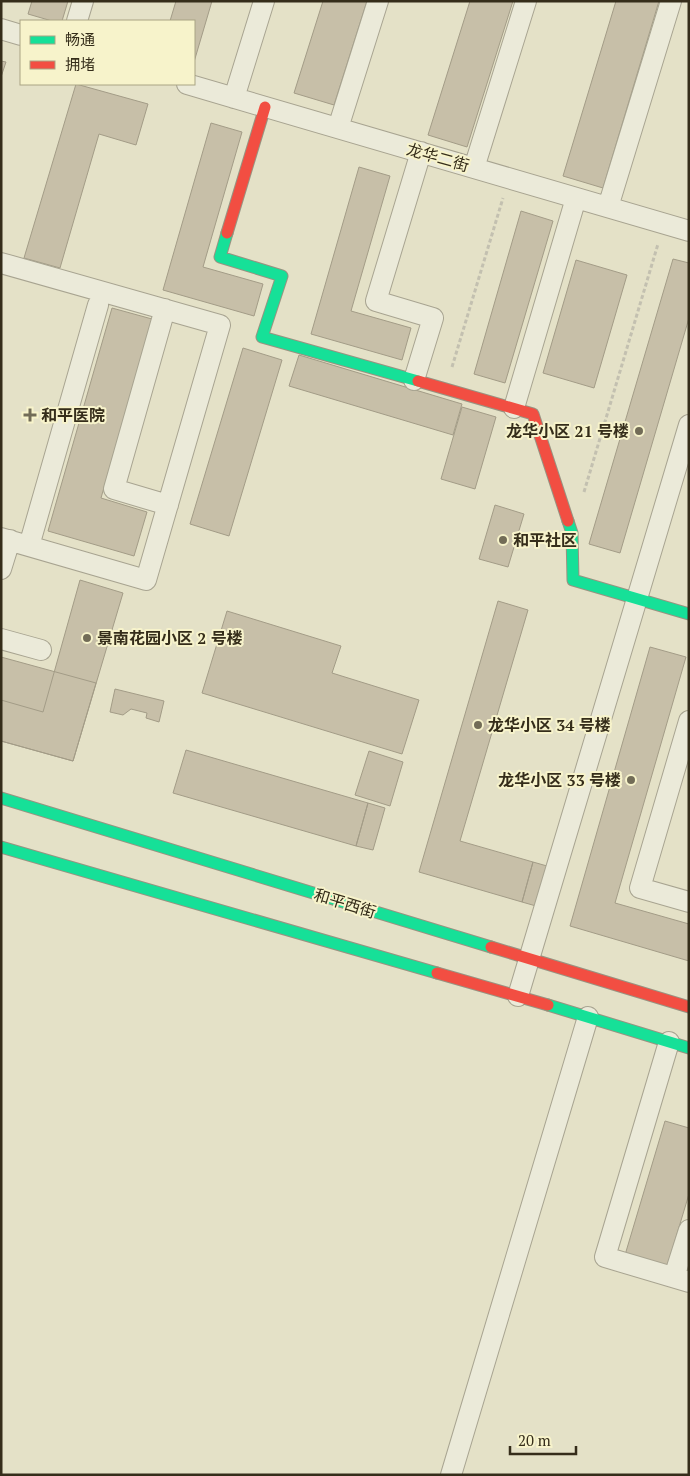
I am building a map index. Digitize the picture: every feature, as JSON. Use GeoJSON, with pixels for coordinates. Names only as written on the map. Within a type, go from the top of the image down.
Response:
{"type":"FeatureCollection","features":[{"type":"Feature","properties":{"kind":"main road"},"geometry":{"type":"LineString","coordinates":[[265,106],[220,257],[282,276],[262,337],[534,414],[572,533],[573,580],[689,614]]}},
{"type":"Feature","properties":{"kind":"main road","name":"和平西街"},"geometry":{"type":"LineString","coordinates":[[1,798],[689,1007]]}},
{"type":"Feature","properties":{"kind":"main road"},"geometry":{"type":"LineString","coordinates":[[1,847],[518,996],[689,1048]]}},
{"type":"Feature","properties":{"kind":"street"},"geometry":{"type":"LineString","coordinates":[[77,20],[83,1]]}},
{"type":"Feature","properties":{"kind":"street"},"geometry":{"type":"LineString","coordinates":[[234,98],[264,1]]}},
{"type":"Feature","properties":{"kind":"street"},"geometry":{"type":"LineString","coordinates":[[338,128],[378,1]]}},
{"type":"Feature","properties":{"kind":"street"},"geometry":{"type":"LineString","coordinates":[[474,168],[526,1]]}},
{"type":"Feature","properties":{"kind":"street"},"geometry":{"type":"LineString","coordinates":[[608,208],[671,1]]}},
{"type":"Feature","properties":{"kind":"street"},"geometry":{"type":"LineString","coordinates":[[1,29],[20,35]]}},
{"type":"Feature","properties":{"kind":"street","name":"龙华二街"},"geometry":{"type":"LineString","coordinates":[[190,85],[689,231]]}},
{"type":"Feature","properties":{"kind":"street"},"geometry":{"type":"LineString","coordinates":[[414,380],[433,318],[376,301],[421,152]]}},
{"type":"Feature","properties":{"kind":"street"},"geometry":{"type":"LineString","coordinates":[[514,408],[576,198]]}},
{"type":"Feature","properties":{"kind":"street"},"geometry":{"type":"LineString","coordinates":[[1,263],[220,325],[146,580],[5,539],[1,569]]}},
{"type":"Feature","properties":{"kind":"street"},"geometry":{"type":"LineString","coordinates":[[29,546],[98,305]]}},
{"type":"Feature","properties":{"kind":"street"},"geometry":{"type":"LineString","coordinates":[[165,309],[114,489],[168,505]]}},
{"type":"Feature","properties":{"kind":"street"},"geometry":{"type":"LineString","coordinates":[[518,996],[689,425]]}},
{"type":"Feature","properties":{"kind":"street"},"geometry":{"type":"LineString","coordinates":[[1,639],[41,650]]}},
{"type":"Feature","properties":{"kind":"street"},"geometry":{"type":"LineString","coordinates":[[689,721],[640,888],[689,902]]}},
{"type":"Feature","properties":{"kind":"street"},"geometry":{"type":"LineString","coordinates":[[451,1475],[588,1017]]}},
{"type":"Feature","properties":{"kind":"street"},"geometry":{"type":"LineString","coordinates":[[669,1042],[605,1256],[682,1280],[689,1230]]}},
{"type":"Feature","properties":{"kind":"path"},"geometry":{"type":"LineString","coordinates":[[446,389],[509,178]]}},
{"type":"Feature","properties":{"kind":"path"},"geometry":{"type":"LineString","coordinates":[[583,496],[663,224]]}},
{"type":"Feature","properties":{"kind":"building"},"geometry":{"type":"Polygon","coordinates":[[[32,1],[68,1],[62,20],[49,20],[28,14],[32,1]]]}},
{"type":"Feature","properties":{"kind":"building"},"geometry":{"type":"Polygon","coordinates":[[[176,1],[212,1],[195,59],[195,20],[170,20],[176,1]]]}},
{"type":"Feature","properties":{"kind":"building"},"geometry":{"type":"Polygon","coordinates":[[[323,1],[367,1],[334,105],[294,93],[323,1]]]}},
{"type":"Feature","properties":{"kind":"building"},"geometry":{"type":"Polygon","coordinates":[[[470,1],[513,1],[467,147],[428,135],[470,1]]]}},
{"type":"Feature","properties":{"kind":"building"},"geometry":{"type":"Polygon","coordinates":[[[616,1],[659,1],[603,188],[563,176],[616,1]]]}},
{"type":"Feature","properties":{"kind":"building"},"geometry":{"type":"Polygon","coordinates":[[[1,61],[6,62],[1,77],[1,61]]]}},
{"type":"Feature","properties":{"kind":"building"},"geometry":{"type":"Polygon","coordinates":[[[76,85],[148,104],[136,145],[99,134],[60,268],[24,258],[76,85]]]}},
{"type":"Feature","properties":{"kind":"building"},"geometry":{"type":"Polygon","coordinates":[[[211,123],[242,132],[203,267],[263,284],[254,316],[163,290],[211,123]]]}},
{"type":"Feature","properties":{"kind":"building"},"geometry":{"type":"Polygon","coordinates":[[[359,167],[390,176],[351,311],[411,328],[402,360],[311,334],[359,167]]]}},
{"type":"Feature","properties":{"kind":"building"},"geometry":{"type":"Polygon","coordinates":[[[521,211],[553,221],[505,383],[474,374],[521,211]]]}},
{"type":"Feature","properties":{"kind":"building","name":"龙华小区 21 号楼"},"geometry":{"type":"Polygon","coordinates":[[[673,259],[689,263],[689,318],[620,553],[589,544],[673,259]]]}},
{"type":"Feature","properties":{"kind":"building"},"geometry":{"type":"Polygon","coordinates":[[[576,260],[627,275],[594,388],[543,373],[576,260]]]}},
{"type":"Feature","properties":{"kind":"building"},"geometry":{"type":"Polygon","coordinates":[[[112,308],[152,319],[101,498],[147,512],[134,556],[48,531],[112,308]]]}},
{"type":"Feature","properties":{"kind":"building"},"geometry":{"type":"Polygon","coordinates":[[[243,348],[282,360],[229,536],[190,524],[243,348]]]}},
{"type":"Feature","properties":{"kind":"building"},"geometry":{"type":"Polygon","coordinates":[[[299,355],[462,404],[453,435],[289,386],[299,355]]]}},
{"type":"Feature","properties":{"kind":"building"},"geometry":{"type":"Polygon","coordinates":[[[462,407],[496,417],[475,489],[441,479],[462,407]]]}},
{"type":"Feature","properties":{"kind":"building"},"geometry":{"type":"Polygon","coordinates":[[[495,505],[524,514],[508,567],[479,559],[495,505]]]}},
{"type":"Feature","properties":{"kind":"building","name":"景南花园小区 2 号楼"},"geometry":{"type":"Polygon","coordinates":[[[80,580],[123,593],[73,761],[1,741],[1,700],[43,712],[80,580]]]}},
{"type":"Feature","properties":{"kind":"building","name":"龙华小区 34 号楼"},"geometry":{"type":"Polygon","coordinates":[[[498,601],[528,610],[460,841],[533,862],[522,902],[419,872],[498,601]]]}},
{"type":"Feature","properties":{"kind":"building"},"geometry":{"type":"Polygon","coordinates":[[[227,611],[341,646],[332,673],[419,700],[402,754],[202,693],[227,611]]]}},
{"type":"Feature","properties":{"kind":"building","name":"龙华小区 33 号楼"},"geometry":{"type":"Polygon","coordinates":[[[650,647],[686,657],[615,903],[689,924],[689,961],[570,926],[650,647]]]}},
{"type":"Feature","properties":{"kind":"building"},"geometry":{"type":"Polygon","coordinates":[[[1,657],[96,683],[73,761],[1,741],[1,657]]]}},
{"type":"Feature","properties":{"kind":"building"},"geometry":{"type":"Polygon","coordinates":[[[115,689],[164,701],[159,722],[146,718],[147,713],[131,709],[123,715],[110,712],[115,689]]]}},
{"type":"Feature","properties":{"kind":"building"},"geometry":{"type":"Polygon","coordinates":[[[186,750],[368,803],[356,846],[173,793],[186,750]]]}},
{"type":"Feature","properties":{"kind":"building"},"geometry":{"type":"Polygon","coordinates":[[[369,751],[403,762],[390,806],[355,795],[369,751]]]}},
{"type":"Feature","properties":{"kind":"building"},"geometry":{"type":"Polygon","coordinates":[[[368,803],[385,808],[373,850],[356,846],[368,803]]]}},
{"type":"Feature","properties":{"kind":"building"},"geometry":{"type":"Polygon","coordinates":[[[533,862],[547,866],[536,906],[522,902],[533,862]]]}},
{"type":"Feature","properties":{"kind":"building"},"geometry":{"type":"Polygon","coordinates":[[[665,1121],[689,1128],[689,1194],[667,1267],[625,1255],[665,1121]]]}},
{"type":"Feature","properties":{"kind":"traffic: fast"},"geometry":{"type":"LineString","coordinates":[[227,233],[220,257],[282,276],[262,337],[418,381]]}},
{"type":"Feature","properties":{"kind":"traffic: fast"},"geometry":{"type":"LineString","coordinates":[[568,521],[572,533],[573,580],[689,614]]}},
{"type":"Feature","properties":{"kind":"traffic: fast"},"geometry":{"type":"LineString","coordinates":[[1,798],[491,947]]}},
{"type":"Feature","properties":{"kind":"traffic: fast"},"geometry":{"type":"LineString","coordinates":[[1,847],[437,973]]}},
{"type":"Feature","properties":{"kind":"traffic: fast"},"geometry":{"type":"LineString","coordinates":[[548,1005],[689,1048]]}},
{"type":"Feature","properties":{"kind":"traffic: jam"},"geometry":{"type":"LineString","coordinates":[[227,233],[265,107]]}},
{"type":"Feature","properties":{"kind":"traffic: jam"},"geometry":{"type":"LineString","coordinates":[[418,381],[533,414],[568,521]]}},
{"type":"Feature","properties":{"kind":"traffic: jam"},"geometry":{"type":"LineString","coordinates":[[491,947],[689,1007]]}},
{"type":"Feature","properties":{"kind":"traffic: jam"},"geometry":{"type":"LineString","coordinates":[[437,973],[548,1005]]}},
{"type":"Feature","properties":{"kind":"place","name":"和平医院"},"geometry":{"type":"Point","coordinates":[30,415]}},
{"type":"Feature","properties":{"kind":"place","name":"龙华小区 21 号楼"},"geometry":{"type":"Point","coordinates":[639,431]}},
{"type":"Feature","properties":{"kind":"place","name":"和平社区"},"geometry":{"type":"Point","coordinates":[503,540]}},
{"type":"Feature","properties":{"kind":"place","name":"景南花园小区 2 号楼"},"geometry":{"type":"Point","coordinates":[87,638]}},
{"type":"Feature","properties":{"kind":"place","name":"龙华小区 34 号楼"},"geometry":{"type":"Point","coordinates":[478,725]}},
{"type":"Feature","properties":{"kind":"place","name":"龙华小区 33 号楼"},"geometry":{"type":"Point","coordinates":[631,780]}}]}
